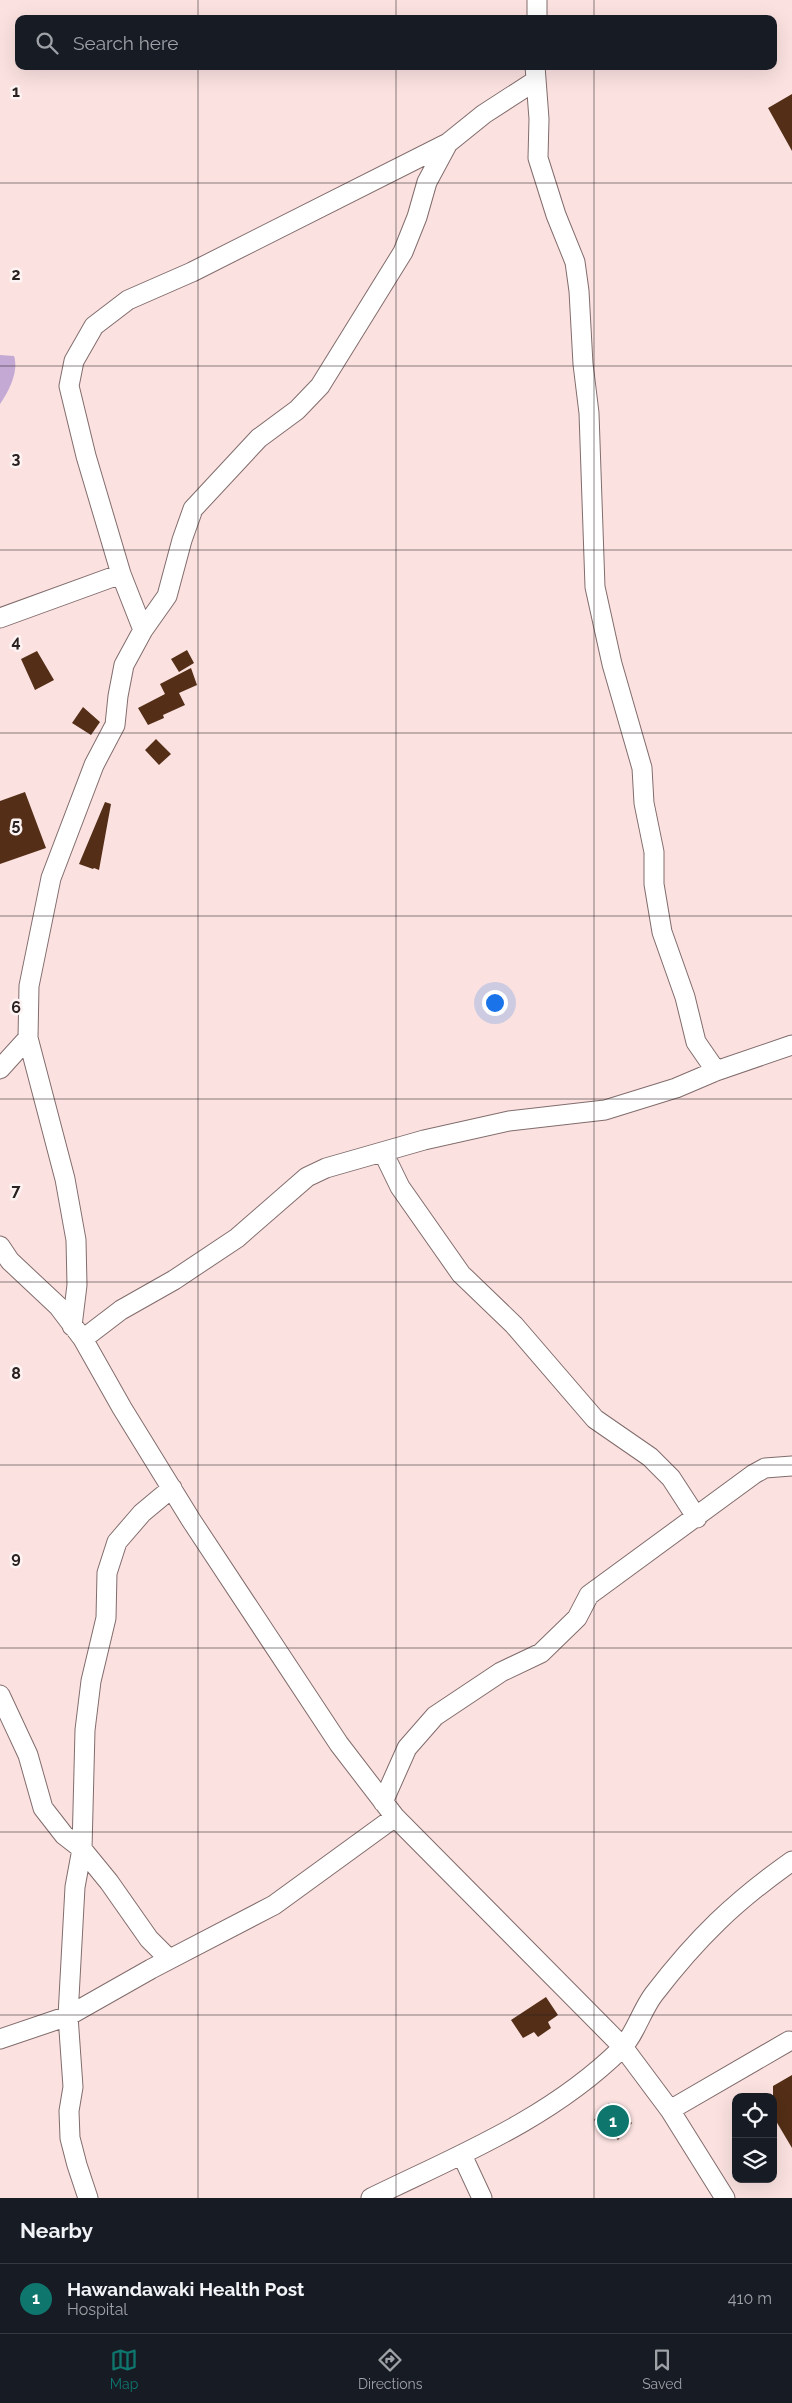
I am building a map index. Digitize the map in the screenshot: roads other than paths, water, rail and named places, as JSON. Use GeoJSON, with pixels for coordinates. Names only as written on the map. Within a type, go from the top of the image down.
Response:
{"type":"FeatureCollection","features":[{"type":"Feature","properties":{"kind":"street"},"geometry":{"type":"LineString","coordinates":[[537,0],[537,15]]}},
{"type":"Feature","properties":{"kind":"street"},"geometry":{"type":"LineString","coordinates":[[143,630],[121,574],[84,448],[69,386],[74,361],[94,326],[128,300],[192,272],[448,143],[535,74]]}},
{"type":"Feature","properties":{"kind":"street"},"geometry":{"type":"LineString","coordinates":[[535,74],[539,119],[538,158],[556,215],[575,262],[579,292],[583,364],[589,413],[595,587],[612,664],[642,768],[644,803],[654,852],[654,884],[662,932],[685,997],[696,1042],[716,1071]]}},
{"type":"Feature","properties":{"kind":"street"},"geometry":{"type":"LineString","coordinates":[[78,1332],[76,1240],[65,1179],[28,1038],[29,986],[51,878],[94,765],[115,725],[124,665],[143,630],[167,596],[182,540],[193,509],[259,438],[297,410],[320,386],[403,252],[417,217],[427,182],[448,143]]}},
{"type":"Feature","properties":{"kind":"street"},"geometry":{"type":"LineString","coordinates":[[0,618],[121,574]]}},
{"type":"Feature","properties":{"kind":"street"},"geometry":{"type":"LineString","coordinates":[[0,1069],[28,1038]]}},
{"type":"Feature","properties":{"kind":"street"},"geometry":{"type":"LineString","coordinates":[[78,1332],[174,1280],[237,1238],[307,1177],[326,1168],[424,1140],[509,1121],[605,1110],[676,1088],[716,1071],[792,1045]]}},
{"type":"Feature","properties":{"kind":"street"},"geometry":{"type":"LineString","coordinates":[[382,1152],[400,1187],[461,1274],[520,1332],[595,1418],[650,1457],[671,1478],[697,1518]]}},
{"type":"Feature","properties":{"kind":"street"},"geometry":{"type":"LineString","coordinates":[[0,1246],[16,1267],[58,1306],[78,1332],[172,1488],[339,1744],[383,1802],[395,1817],[623,2047],[670,2110],[725,2198]]}},
{"type":"Feature","properties":{"kind":"street"},"geometry":{"type":"LineString","coordinates":[[383,1802],[406,1748],[435,1716],[501,1672],[541,1653],[577,1618],[589,1595],[765,1468],[792,1466]]}},
{"type":"Feature","properties":{"kind":"street"},"geometry":{"type":"LineString","coordinates":[[88,2198],[70,2138],[69,2111],[73,2087],[68,2016],[75,1887],[82,1849],[85,1730],[91,1681],[106,1618],[107,1573],[117,1542],[142,1513],[172,1488]]}},
{"type":"Feature","properties":{"kind":"street"},"geometry":{"type":"LineString","coordinates":[[0,1695],[28,1755],[43,1808],[64,1835],[82,1849],[149,1939],[169,1960]]}},
{"type":"Feature","properties":{"kind":"street"},"geometry":{"type":"LineString","coordinates":[[0,2039],[68,2016],[274,1905],[395,1817]]}},
{"type":"Feature","properties":{"kind":"street"},"geometry":{"type":"LineString","coordinates":[[371,2198],[507,2132],[552,2105],[584,2082],[623,2047],[648,2001],[684,1955],[724,1913],[792,1861]]}},
{"type":"Feature","properties":{"kind":"street"},"geometry":{"type":"LineString","coordinates":[[670,2110],[788,2042]]}},
{"type":"Feature","properties":{"kind":"street"},"geometry":{"type":"LineString","coordinates":[[462,2155],[482,2198]]}},
{"type":"Feature","properties":{"kind":"place","name":"Hawandawaki Health Post"},"geometry":{"type":"Point","coordinates":[613,2121]}}]}
